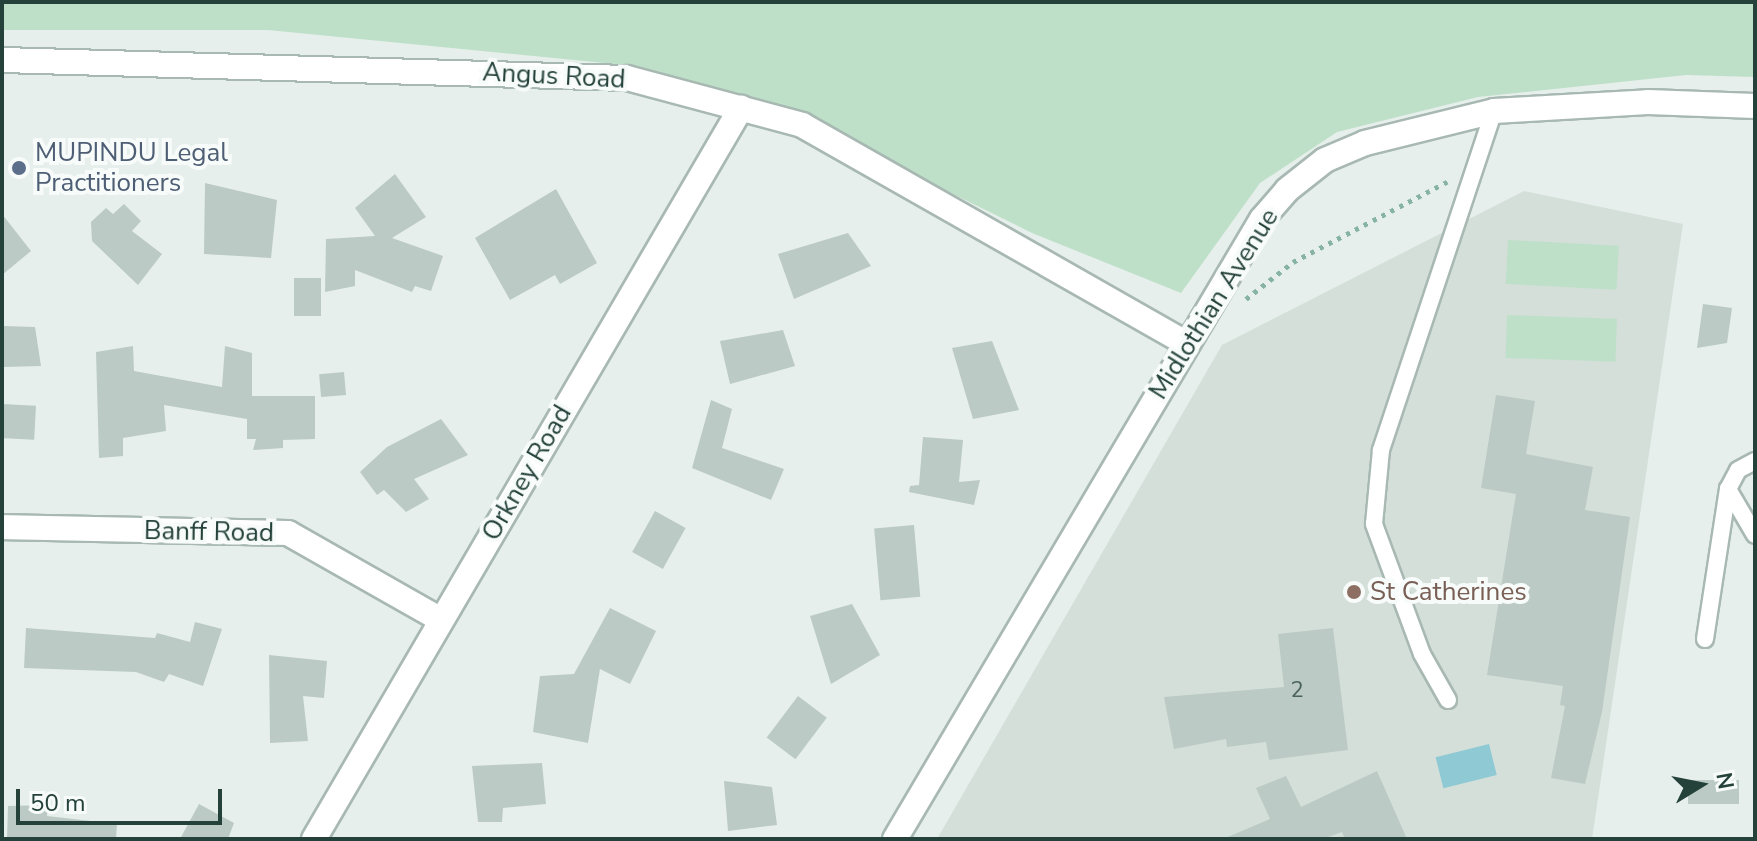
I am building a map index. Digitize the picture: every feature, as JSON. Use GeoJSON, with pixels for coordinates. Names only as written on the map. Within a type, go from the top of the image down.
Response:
{"type":"FeatureCollection","features":[{"type":"Feature","properties":{"kind":"street","name":"Angus Road"},"geometry":{"type":"LineString","coordinates":[[2,60],[627,78],[802,125],[1187,344]]}},
{"type":"Feature","properties":{"kind":"street","name":"Midlothian Avenue"},"geometry":{"type":"LineString","coordinates":[[895,839],[1262,219],[1325,160],[1365,143],[1494,111],[1648,102],[1755,106]]}},
{"type":"Feature","properties":{"kind":"street","name":"Orkney Road"},"geometry":{"type":"LineString","coordinates":[[314,839],[741,108]]}},
{"type":"Feature","properties":{"kind":"street","name":"Banff Road"},"geometry":{"type":"LineString","coordinates":[[2,527],[288,533],[441,620]]}},
{"type":"Feature","properties":{"kind":"lane"},"geometry":{"type":"LineString","coordinates":[[1448,700],[1422,654],[1374,524],[1381,450],[1494,111]]}},
{"type":"Feature","properties":{"kind":"lane"},"geometry":{"type":"LineString","coordinates":[[1705,639],[1728,489],[1738,470],[1755,461]]}},
{"type":"Feature","properties":{"kind":"lane"},"geometry":{"type":"LineString","coordinates":[[1728,489],[1755,535]]}},
{"type":"Feature","properties":{"kind":"path"},"geometry":{"type":"LineString","coordinates":[[1234,307],[1293,262],[1477,167]]}},
{"type":"Feature","properties":{"kind":"shaded area","name":"St Catherines"},"geometry":{"type":"Polygon","coordinates":[[[1524,191],[1683,224],[1592,839],[937,839],[1222,345],[1524,191]]]}},
{"type":"Feature","properties":{"kind":"green space"},"geometry":{"type":"Polygon","coordinates":[[[2,2],[1755,2],[1755,77],[1686,75],[1478,97],[1337,132],[1260,183],[1181,293],[1032,233],[805,121],[615,64],[268,30],[2,30],[2,2]]]}},
{"type":"Feature","properties":{"kind":"green space"},"geometry":{"type":"Polygon","coordinates":[[[1508,240],[1619,246],[1617,290],[1506,284],[1508,240]]]}},
{"type":"Feature","properties":{"kind":"green space"},"geometry":{"type":"Polygon","coordinates":[[[1507,315],[1617,319],[1615,362],[1505,358],[1507,315]]]}},
{"type":"Feature","properties":{"kind":"water"},"geometry":{"type":"Polygon","coordinates":[[[1489,744],[1497,775],[1443,788],[1436,757],[1489,744]]]}},
{"type":"Feature","properties":{"kind":"building"},"geometry":{"type":"Polygon","coordinates":[[[395,174],[426,217],[392,238],[443,256],[431,291],[415,286],[412,292],[355,270],[355,286],[325,292],[326,239],[375,236],[355,208],[395,174]]]}},
{"type":"Feature","properties":{"kind":"building"},"geometry":{"type":"Polygon","coordinates":[[[205,183],[277,200],[271,258],[204,254],[205,183]]]}},
{"type":"Feature","properties":{"kind":"building"},"geometry":{"type":"Polygon","coordinates":[[[556,189],[597,263],[560,284],[555,275],[510,300],[475,238],[556,189]]]}},
{"type":"Feature","properties":{"kind":"building"},"geometry":{"type":"Polygon","coordinates":[[[124,204],[141,221],[132,231],[162,254],[138,285],[92,241],[91,222],[106,208],[113,214],[124,204]]]}},
{"type":"Feature","properties":{"kind":"building"},"geometry":{"type":"Polygon","coordinates":[[[2,214],[31,251],[2,275],[2,214]]]}},
{"type":"Feature","properties":{"kind":"building"},"geometry":{"type":"Polygon","coordinates":[[[848,233],[871,266],[794,299],[778,254],[848,233]]]}},
{"type":"Feature","properties":{"kind":"building"},"geometry":{"type":"Polygon","coordinates":[[[294,278],[321,278],[321,316],[294,316],[294,278]]]}},
{"type":"Feature","properties":{"kind":"building"},"geometry":{"type":"Polygon","coordinates":[[[1703,304],[1732,308],[1727,343],[1697,348],[1703,304]]]}},
{"type":"Feature","properties":{"kind":"building"},"geometry":{"type":"Polygon","coordinates":[[[3,326],[35,327],[41,366],[4,367],[3,326]]]}},
{"type":"Feature","properties":{"kind":"building"},"geometry":{"type":"Polygon","coordinates":[[[783,330],[795,366],[730,384],[720,341],[783,330]]]}},
{"type":"Feature","properties":{"kind":"building"},"geometry":{"type":"Polygon","coordinates":[[[992,341],[1019,410],[973,419],[952,348],[992,341]]]}},
{"type":"Feature","properties":{"kind":"building"},"geometry":{"type":"Polygon","coordinates":[[[133,346],[134,371],[222,387],[225,346],[252,353],[252,396],[315,396],[315,439],[283,440],[283,448],[253,450],[256,439],[247,439],[247,419],[164,405],[166,431],[123,438],[123,456],[99,458],[96,352],[133,346]]]}},
{"type":"Feature","properties":{"kind":"building"},"geometry":{"type":"Polygon","coordinates":[[[344,372],[346,395],[321,397],[319,374],[344,372]]]}},
{"type":"Feature","properties":{"kind":"building"},"geometry":{"type":"Polygon","coordinates":[[[1496,395],[1535,401],[1526,454],[1593,467],[1585,510],[1630,517],[1602,712],[1585,784],[1551,778],[1565,706],[1560,705],[1563,686],[1487,675],[1516,494],[1481,488],[1496,395]]]}},
{"type":"Feature","properties":{"kind":"building"},"geometry":{"type":"Polygon","coordinates":[[[711,400],[732,409],[722,448],[784,469],[771,500],[692,468],[711,400]]]}},
{"type":"Feature","properties":{"kind":"building"},"geometry":{"type":"Polygon","coordinates":[[[2,404],[36,406],[34,440],[2,438],[2,404]]]}},
{"type":"Feature","properties":{"kind":"building"},"geometry":{"type":"Polygon","coordinates":[[[441,419],[468,455],[414,479],[429,499],[406,512],[384,490],[377,495],[360,472],[387,447],[441,419]]]}},
{"type":"Feature","properties":{"kind":"building"},"geometry":{"type":"Polygon","coordinates":[[[923,437],[963,440],[959,482],[980,480],[974,505],[909,492],[910,486],[919,485],[923,437]]]}},
{"type":"Feature","properties":{"kind":"building"},"geometry":{"type":"Polygon","coordinates":[[[655,511],[686,528],[663,569],[632,552],[655,511]]]}},
{"type":"Feature","properties":{"kind":"building"},"geometry":{"type":"Polygon","coordinates":[[[914,525],[920,597],[880,600],[874,528],[914,525]]]}},
{"type":"Feature","properties":{"kind":"building"},"geometry":{"type":"Polygon","coordinates":[[[852,604],[880,655],[831,684],[810,616],[852,604]]]}},
{"type":"Feature","properties":{"kind":"building"},"geometry":{"type":"Polygon","coordinates":[[[610,608],[656,631],[630,684],[600,669],[588,743],[533,732],[540,676],[574,674],[610,608]]]}},
{"type":"Feature","properties":{"kind":"building"},"geometry":{"type":"Polygon","coordinates":[[[195,622],[222,629],[203,686],[169,674],[164,682],[136,672],[24,668],[26,628],[155,638],[157,633],[190,642],[195,622]]]}},
{"type":"Feature","properties":{"kind":"building"},"geometry":{"type":"Polygon","coordinates":[[[1333,628],[1348,750],[1269,760],[1266,742],[1227,747],[1226,739],[1174,749],[1164,697],[1284,687],[1278,634],[1333,628]]]}},
{"type":"Feature","properties":{"kind":"building"},"geometry":{"type":"Polygon","coordinates":[[[269,655],[327,661],[324,698],[303,696],[308,741],[270,743],[269,655]]]}},
{"type":"Feature","properties":{"kind":"building"},"geometry":{"type":"Polygon","coordinates":[[[798,696],[827,718],[795,759],[767,738],[798,696]]]}},
{"type":"Feature","properties":{"kind":"building"},"geometry":{"type":"Polygon","coordinates":[[[542,763],[546,804],[503,808],[502,822],[478,822],[472,766],[542,763]]]}},
{"type":"Feature","properties":{"kind":"building"},"geometry":{"type":"Polygon","coordinates":[[[1377,771],[1407,839],[1345,839],[1342,832],[1323,839],[1223,839],[1270,819],[1256,788],[1286,776],[1301,807],[1377,771]]]}},
{"type":"Feature","properties":{"kind":"building"},"geometry":{"type":"Polygon","coordinates":[[[1688,780],[1739,780],[1739,804],[1688,804],[1688,780]]]}},
{"type":"Feature","properties":{"kind":"building"},"geometry":{"type":"Polygon","coordinates":[[[724,781],[772,787],[777,825],[728,831],[724,781]]]}},
{"type":"Feature","properties":{"kind":"building"},"geometry":{"type":"Polygon","coordinates":[[[199,804],[234,823],[228,839],[180,839],[199,804]]]}},
{"type":"Feature","properties":{"kind":"building"},"geometry":{"type":"Polygon","coordinates":[[[48,805],[47,816],[117,824],[116,839],[7,839],[8,806],[48,805]]]}},
{"type":"Feature","properties":{"kind":"place","name":"MUPINDU Legal Practitioners"},"geometry":{"type":"Point","coordinates":[19,168]}},
{"type":"Feature","properties":{"kind":"place","name":"St Catherines"},"geometry":{"type":"Point","coordinates":[1354,592]}}]}
